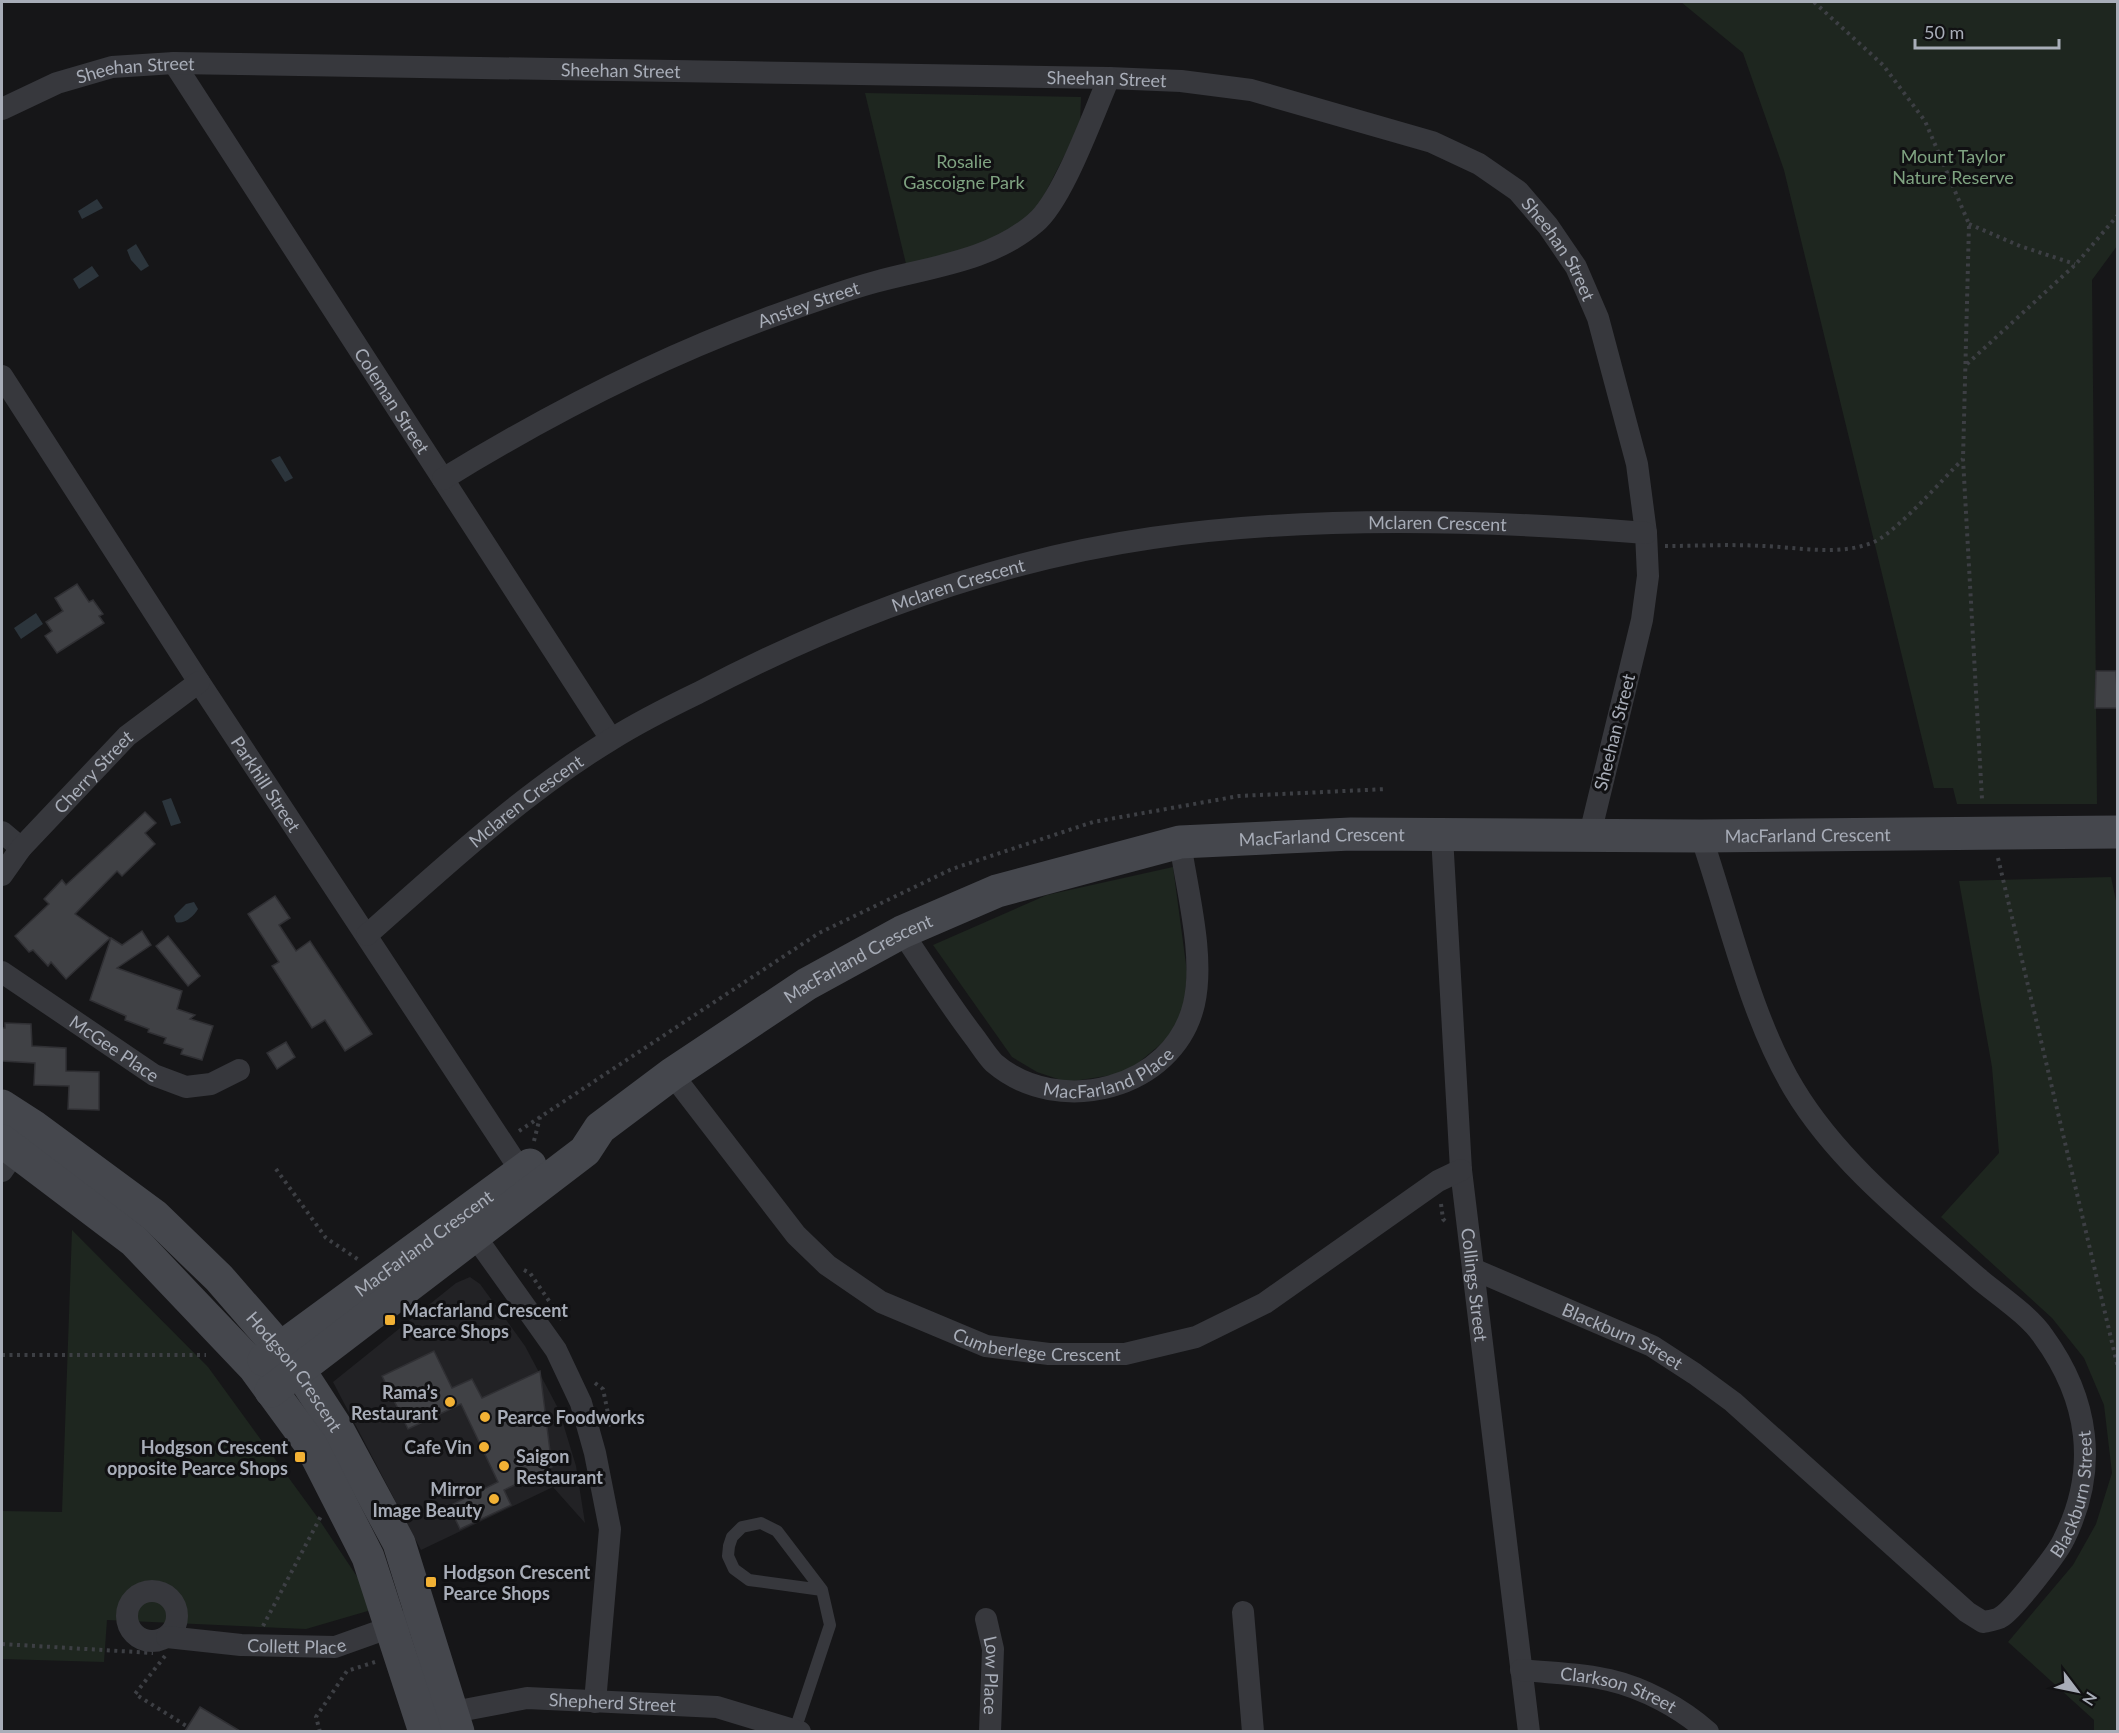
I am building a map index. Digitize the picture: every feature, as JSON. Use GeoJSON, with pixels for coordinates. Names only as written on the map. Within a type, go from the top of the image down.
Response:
{"type":"FeatureCollection","features":[{"type":"Feature","properties":{"kind":"street","name":"Sheehan Street"},"geometry":{"type":"LineString","coordinates":[[2,109],[57,82],[112,66],[174,63],[1108,78],[1181,81],[1251,90],[1432,142],[1479,164],[1518,191],[1548,226],[1576,267],[1598,318],[1637,464],[1648,576],[1642,620],[1590,834]]}},
{"type":"Feature","properties":{"kind":"street","name":"Coleman Street"},"geometry":{"type":"LineString","coordinates":[[174,63],[611,739]]}},
{"type":"Feature","properties":{"kind":"street","name":"Anstey Street"},"geometry":{"type":"LineString","coordinates":[[443,479],[522,431],[612,384],[696,346],[776,315],[873,283],[966,259],[1008,243],[1037,222],[1058,192],[1108,78]]}},
{"type":"Feature","properties":{"kind":"street","name":"Parkhill Street"},"geometry":{"type":"LineString","coordinates":[[2,376],[199,682],[367,935],[529,1169]]}},
{"type":"Feature","properties":{"kind":"street","name":"Mclaren Crescent"},"geometry":{"type":"LineString","coordinates":[[367,935],[531,795],[611,739],[761,660],[876,610],[1017,566],[1150,538],[1274,525],[1540,525],[1646,540]]}},
{"type":"Feature","properties":{"kind":"street","name":"Cherry Street"},"geometry":{"type":"LineString","coordinates":[[2,875],[21,848],[127,736],[199,682]]}},
{"type":"Feature","properties":{"kind":"street"},"geometry":{"type":"LineString","coordinates":[[2,832],[21,848]]}},
{"type":"Feature","properties":{"kind":"street","name":"MacFarland Crescent"},"geometry":{"type":"LineString","coordinates":[[263,1379],[467,1226],[529,1169],[585,1151],[600,1128],[672,1074],[807,984],[902,933],[997,891],[1180,842],[1285,835],[1701,836],[2118,832]]}},
{"type":"Feature","properties":{"kind":"street","name":"Collings Street"},"geometry":{"type":"LineString","coordinates":[[1442,836],[1461,1170],[1529,1731]]}},
{"type":"Feature","properties":{"kind":"street","name":"Blackburn Street"},"geometry":{"type":"LineString","coordinates":[[1473,1269],[1652,1346],[1695,1374],[1732,1402],[1967,1612],[1983,1622],[2001,1618],[2058,1552],[2078,1512],[2087,1468],[2083,1420],[2067,1373],[2042,1333],[1892,1202],[1834,1143],[1794,1089],[1762,1021],[1701,836]]}},
{"type":"Feature","properties":{"kind":"street","name":"MacFarland Place"},"geometry":{"type":"LineString","coordinates":[[902,933],[994,1062],[1022,1080],[1057,1092],[1095,1091],[1126,1082],[1157,1064],[1181,1036],[1194,1005],[1197,964],[1180,842]]}},
{"type":"Feature","properties":{"kind":"street","name":"McGee Place"},"geometry":{"type":"LineString","coordinates":[[2,972],[154,1075],[186,1087],[211,1084],[238,1070]]}},
{"type":"Feature","properties":{"kind":"street","name":"Cumberlege Crescent"},"geometry":{"type":"LineString","coordinates":[[672,1074],[796,1235],[827,1265],[881,1302],[986,1346],[1028,1351],[1125,1354],[1196,1337],[1265,1303],[1438,1181],[1461,1170]]}},
{"type":"Feature","properties":{"kind":"street","name":"Hodgson Crescent"},"geometry":{"type":"LineString","coordinates":[[2,1106],[13,1147],[134,1241],[263,1379],[311,1445],[324,1508],[368,1557],[381,1630],[423,1725]]}},
{"type":"Feature","properties":{"kind":"street","name":"Hodgson Crescent"},"geometry":{"type":"LineString","coordinates":[[13,1147],[154,1216],[219,1278],[290,1359],[338,1430],[399,1543],[456,1722]]}},
{"type":"Feature","properties":{"kind":"street"},"geometry":{"type":"LineString","coordinates":[[467,1226],[556,1350],[581,1403],[595,1453],[610,1529],[595,1702]]}},
{"type":"Feature","properties":{"kind":"street"},"geometry":{"type":"LineString","coordinates":[[1243,1612],[1253,1731]]}},
{"type":"Feature","properties":{"kind":"street","name":"Collett Place"},"geometry":{"type":"LineString","coordinates":[[167,1637],[253,1645],[335,1647],[423,1616]]}},
{"type":"Feature","properties":{"kind":"street","name":"Low Place"},"geometry":{"type":"LineString","coordinates":[[986,1619],[993,1649],[990,1731]]}},
{"type":"Feature","properties":{"kind":"street","name":"Clarkson Street"},"geometry":{"type":"LineString","coordinates":[[1521,1670],[1609,1680],[1650,1695],[1695,1720],[1708,1731]]}},
{"type":"Feature","properties":{"kind":"street","name":"Shepherd Street"},"geometry":{"type":"LineString","coordinates":[[423,1725],[456,1722],[527,1698],[717,1707],[798,1731]]}},
{"type":"Feature","properties":{"kind":"lane"},"geometry":{"type":"LineString","coordinates":[[798,1731],[830,1625],[822,1590],[774,1528],[761,1523],[751,1524],[742,1527],[732,1537],[728,1556],[734,1569],[741,1576],[749,1580],[822,1590]]}},
{"type":"Feature","properties":{"kind":"path"},"geometry":{"type":"LineString","coordinates":[[1814,2],[1883,65],[1925,121],[1969,224],[1963,459],[1982,796],[2118,1368]]}},
{"type":"Feature","properties":{"kind":"path"},"geometry":{"type":"LineString","coordinates":[[1967,364],[2076,264],[2118,215]]}},
{"type":"Feature","properties":{"kind":"path"},"geometry":{"type":"LineString","coordinates":[[1969,224],[2020,246],[2076,264]]}},
{"type":"Feature","properties":{"kind":"path"},"geometry":{"type":"LineString","coordinates":[[1646,540],[1830,549],[1858,546],[1877,540],[1963,459]]}},
{"type":"Feature","properties":{"kind":"path"},"geometry":{"type":"LineString","coordinates":[[529,1169],[540,1117]]}},
{"type":"Feature","properties":{"kind":"path"},"geometry":{"type":"LineString","coordinates":[[276,1169],[326,1238],[360,1260]]}},
{"type":"Feature","properties":{"kind":"path"},"geometry":{"type":"LineString","coordinates":[[2,1355],[214,1355],[206,1347]]}},
{"type":"Feature","properties":{"kind":"path"},"geometry":{"type":"LineString","coordinates":[[324,1508],[324,1528]]}},
{"type":"Feature","properties":{"kind":"path"},"geometry":{"type":"LineString","coordinates":[[253,1645],[324,1508]]}},
{"type":"Feature","properties":{"kind":"path"},"geometry":{"type":"LineString","coordinates":[[320,1731],[316,1717],[347,1671],[379,1661],[381,1630]]}},
{"type":"Feature","properties":{"kind":"path"},"geometry":{"type":"LineString","coordinates":[[2,1644],[167,1653],[135,1694],[188,1727]]}},
{"type":"Feature","properties":{"kind":"shaded area"},"geometry":{"type":"Polygon","coordinates":[[[97,199],[103,208],[82,219],[78,211],[97,199]]]}},
{"type":"Feature","properties":{"kind":"shaded area"},"geometry":{"type":"Polygon","coordinates":[[[136,244],[149,266],[141,271],[131,260],[127,250],[136,244]]]}},
{"type":"Feature","properties":{"kind":"shaded area"},"geometry":{"type":"Polygon","coordinates":[[[92,266],[99,276],[79,289],[73,279],[92,266]]]}},
{"type":"Feature","properties":{"kind":"shaded area"},"geometry":{"type":"Polygon","coordinates":[[[280,456],[293,478],[285,482],[271,460],[280,456]]]}},
{"type":"Feature","properties":{"kind":"shaded area"},"geometry":{"type":"Polygon","coordinates":[[[36,613],[43,624],[21,639],[14,628],[36,613]]]}},
{"type":"Feature","properties":{"kind":"shaded area"},"geometry":{"type":"Polygon","coordinates":[[[171,798],[181,823],[171,826],[162,801],[171,798]]]}},
{"type":"Feature","properties":{"kind":"shaded area"},"geometry":{"type":"Polygon","coordinates":[[[194,902],[198,909],[194,914],[185,921],[176,922],[174,916],[186,904],[194,902]]]}},
{"type":"Feature","properties":{"kind":"shaded area"},"geometry":{"type":"Polygon","coordinates":[[[470,1277],[480,1284],[525,1346],[559,1410],[576,1466],[585,1523],[553,1487],[421,1550],[333,1382],[456,1283],[470,1277]]]}},
{"type":"Feature","properties":{"kind":"green space","name":"Mount Taylor Nature Reserve"},"geometry":{"type":"Polygon","coordinates":[[[1681,2],[2117,2],[2117,246],[2092,280],[2097,804],[1957,804],[1953,788],[1934,788],[1784,170],[1743,53],[1681,2]]]}},
{"type":"Feature","properties":{"kind":"green space","name":"Rosalie Gascoigne Park"},"geometry":{"type":"Polygon","coordinates":[[[865,93],[1081,97],[1080,125],[1034,215],[1006,240],[907,268],[865,93]]]}},
{"type":"Feature","properties":{"kind":"green space"},"geometry":{"type":"Polygon","coordinates":[[[1173,867],[1187,972],[1184,1007],[1173,1034],[1126,1073],[1067,1082],[1037,1072],[1012,1057],[933,945],[1047,895],[1173,867]]]}},
{"type":"Feature","properties":{"kind":"green space"},"geometry":{"type":"Polygon","coordinates":[[[2111,877],[2118,910],[2118,1731],[2094,1732],[2094,1720],[2008,1642],[2073,1565],[2096,1524],[2112,1473],[2104,1405],[2084,1358],[2052,1318],[1941,1217],[1999,1153],[1992,1067],[1959,881],[2111,877]]]}},
{"type":"Feature","properties":{"kind":"green space"},"geometry":{"type":"Polygon","coordinates":[[[72,1230],[208,1367],[318,1518],[378,1608],[306,1629],[107,1620],[104,1662],[2,1659],[2,1511],[62,1512],[72,1230]]]}},
{"type":"Feature","properties":{"kind":"building"},"geometry":{"type":"Polygon","coordinates":[[[77,584],[89,602],[93,600],[103,614],[99,616],[104,623],[57,653],[45,636],[52,631],[46,622],[63,611],[55,598],[77,584]]]}},
{"type":"Feature","properties":{"kind":"building"},"geometry":{"type":"Polygon","coordinates":[[[2096,671],[2116,671],[2118,708],[2095,708],[2096,671]]]}},
{"type":"Feature","properties":{"kind":"building"},"geometry":{"type":"Polygon","coordinates":[[[145,812],[156,823],[145,833],[155,844],[122,876],[117,871],[75,914],[110,938],[66,979],[51,962],[48,966],[33,950],[29,952],[15,936],[49,904],[44,899],[62,880],[66,885],[145,812]]]}},
{"type":"Feature","properties":{"kind":"building"},"geometry":{"type":"Polygon","coordinates":[[[275,896],[290,918],[279,925],[296,951],[310,941],[372,1034],[345,1051],[325,1020],[312,1028],[272,966],[279,962],[248,914],[275,896]]]}},
{"type":"Feature","properties":{"kind":"building"},"geometry":{"type":"Polygon","coordinates":[[[142,931],[151,945],[117,968],[182,991],[177,1009],[195,1015],[190,1019],[213,1026],[202,1060],[181,1054],[183,1049],[164,1043],[166,1038],[148,1032],[149,1029],[125,1020],[126,1016],[90,1000],[111,938],[122,945],[142,931]]]}},
{"type":"Feature","properties":{"kind":"building"},"geometry":{"type":"Polygon","coordinates":[[[168,936],[200,976],[188,986],[156,946],[168,936]]]}},
{"type":"Feature","properties":{"kind":"building"},"geometry":{"type":"Polygon","coordinates":[[[5,1023],[31,1024],[32,1046],[66,1048],[66,1071],[99,1072],[99,1110],[68,1109],[69,1086],[34,1085],[35,1063],[2,1061],[2,1028],[5,1028],[5,1023]]]}},
{"type":"Feature","properties":{"kind":"building"},"geometry":{"type":"Polygon","coordinates":[[[286,1042],[295,1057],[277,1069],[267,1053],[286,1042]]]}},
{"type":"Feature","properties":{"kind":"building"},"geometry":{"type":"Polygon","coordinates":[[[434,1351],[452,1388],[472,1379],[482,1398],[540,1371],[552,1467],[504,1490],[511,1505],[460,1529],[449,1506],[498,1482],[461,1404],[408,1429],[382,1376],[434,1351]]]}},
{"type":"Feature","properties":{"kind":"building"},"geometry":{"type":"Polygon","coordinates":[[[200,1707],[240,1731],[185,1731],[200,1707]]]}},
{"type":"Feature","properties":{"kind":"place","name":"Macfarland Crescent Pearce Shops"},"geometry":{"type":"Point","coordinates":[390,1320]}},
{"type":"Feature","properties":{"kind":"place","name":"Rama’s Restaurant"},"geometry":{"type":"Point","coordinates":[450,1402]}},
{"type":"Feature","properties":{"kind":"place","name":"Pearce Foodworks"},"geometry":{"type":"Point","coordinates":[485,1417]}},
{"type":"Feature","properties":{"kind":"place","name":"Cafe Vin"},"geometry":{"type":"Point","coordinates":[484,1447]}},
{"type":"Feature","properties":{"kind":"place","name":"Hodgson Crescent opposite Pearce Shops"},"geometry":{"type":"Point","coordinates":[300,1457]}},
{"type":"Feature","properties":{"kind":"place","name":"Saigon Restaurant"},"geometry":{"type":"Point","coordinates":[504,1466]}},
{"type":"Feature","properties":{"kind":"place","name":"Mirror Image Beauty"},"geometry":{"type":"Point","coordinates":[494,1499]}},
{"type":"Feature","properties":{"kind":"place","name":"Hodgson Crescent Pearce Shops"},"geometry":{"type":"Point","coordinates":[431,1582]}}]}
